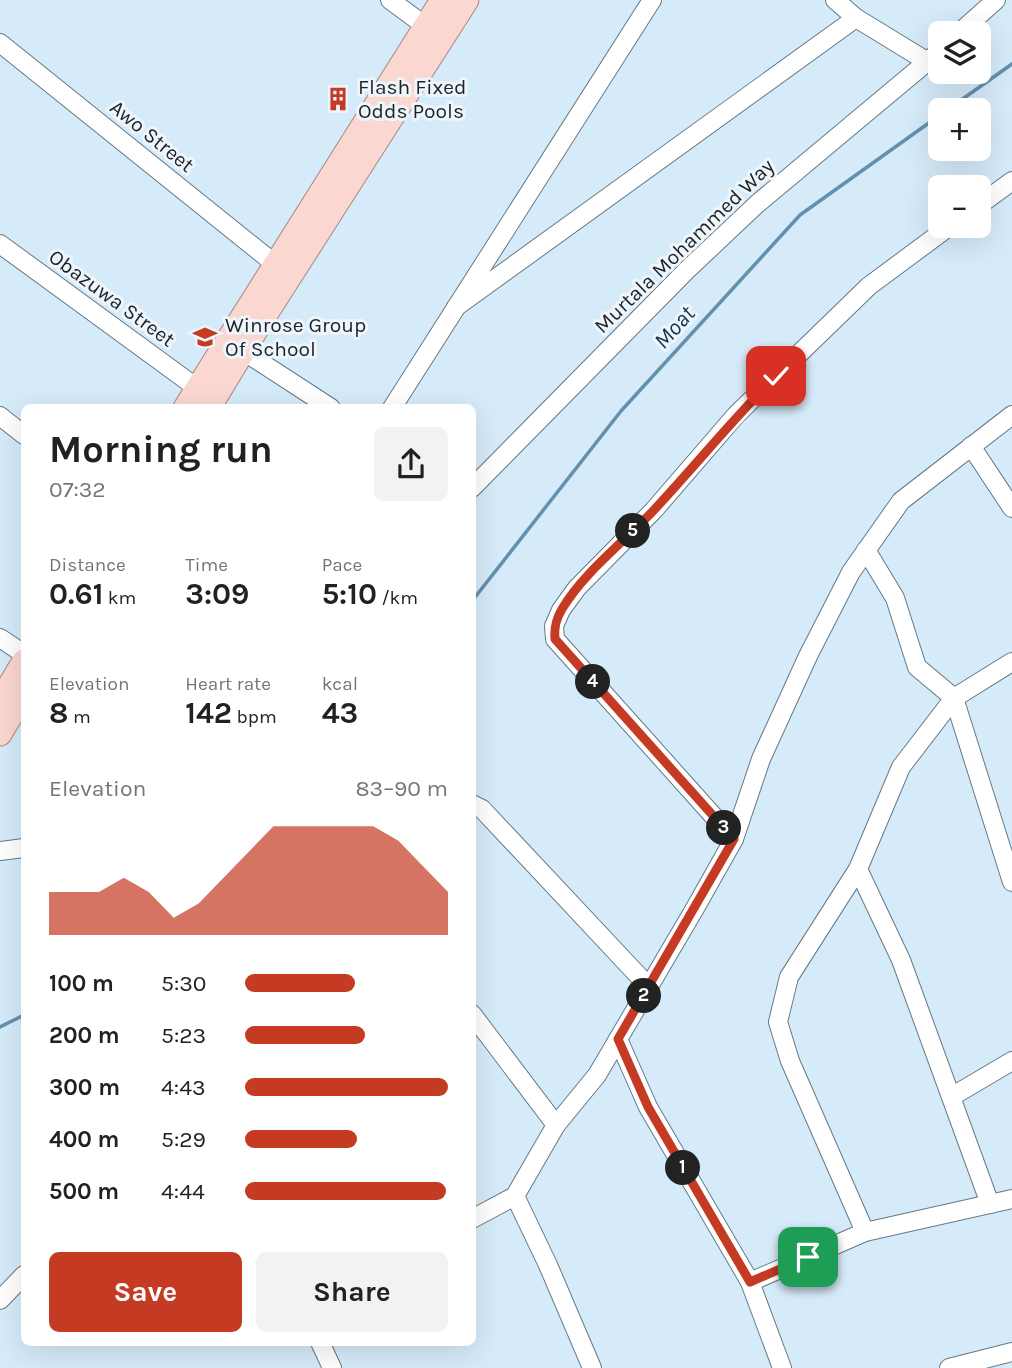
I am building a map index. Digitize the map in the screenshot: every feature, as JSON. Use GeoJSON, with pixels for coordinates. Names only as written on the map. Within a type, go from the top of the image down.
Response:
{"type":"FeatureCollection","features":[{"type":"Feature","properties":{"kind":"main road"},"geometry":{"type":"LineString","coordinates":[[235,345],[275,264],[442,0]]}},
{"type":"Feature","properties":{"kind":"main road"},"geometry":{"type":"LineString","coordinates":[[197,401],[467,0]]}},
{"type":"Feature","properties":{"kind":"main road"},"geometry":{"type":"LineString","coordinates":[[0,701],[21,667]]}},
{"type":"Feature","properties":{"kind":"main road"},"geometry":{"type":"LineString","coordinates":[[0,734],[21,699]]}},
{"type":"Feature","properties":{"kind":"street"},"geometry":{"type":"LineString","coordinates":[[390,0],[424,25]]}},
{"type":"Feature","properties":{"kind":"street"},"geometry":{"type":"LineString","coordinates":[[395,404],[652,0]]}},
{"type":"Feature","properties":{"kind":"street"},"geometry":{"type":"LineString","coordinates":[[835,0],[856,18],[928,53]]}},
{"type":"Feature","properties":{"kind":"street"},"geometry":{"type":"LineString","coordinates":[[972,21],[996,0]]}},
{"type":"Feature","properties":{"kind":"street"},"geometry":{"type":"LineString","coordinates":[[456,307],[856,18]]}},
{"type":"Feature","properties":{"kind":"street","name":"Awo Street"},"geometry":{"type":"LineString","coordinates":[[0,43],[275,264]]}},
{"type":"Feature","properties":{"kind":"street","name":"Murtala Mohammed Way"},"geometry":{"type":"LineString","coordinates":[[476,484],[697,261],[767,196],[928,61]]}},
{"type":"Feature","properties":{"kind":"street"},"geometry":{"type":"LineString","coordinates":[[991,197],[1012,183]]}},
{"type":"Feature","properties":{"kind":"street"},"geometry":{"type":"LineString","coordinates":[[734,839],[555,639],[554,626],[576,588],[654,510],[736,415],[869,286],[934,238]]}},
{"type":"Feature","properties":{"kind":"street","name":"Obazuwa Street"},"geometry":{"type":"LineString","coordinates":[[0,244],[197,401]]}},
{"type":"Feature","properties":{"kind":"street"},"geometry":{"type":"LineString","coordinates":[[235,345],[325,404]]}},
{"type":"Feature","properties":{"kind":"street"},"geometry":{"type":"LineString","coordinates":[[476,1217],[515,1196],[556,1125],[597,1075],[649,988],[734,839],[761,759],[851,572],[901,501],[1012,415]]}},
{"type":"Feature","properties":{"kind":"street"},"geometry":{"type":"LineString","coordinates":[[0,416],[21,433]]}},
{"type":"Feature","properties":{"kind":"street"},"geometry":{"type":"LineString","coordinates":[[971,446],[1012,508]]}},
{"type":"Feature","properties":{"kind":"street"},"geometry":{"type":"LineString","coordinates":[[866,550],[895,598],[917,667],[954,698],[1012,882]]}},
{"type":"Feature","properties":{"kind":"street"},"geometry":{"type":"LineString","coordinates":[[0,638],[21,652]]}},
{"type":"Feature","properties":{"kind":"street"},"geometry":{"type":"LineString","coordinates":[[865,1232],[790,1061],[778,1022],[789,977],[858,869],[901,767],[954,698],[1012,662]]}},
{"type":"Feature","properties":{"kind":"street"},"geometry":{"type":"LineString","coordinates":[[476,806],[482,809],[649,988]]}},
{"type":"Feature","properties":{"kind":"street"},"geometry":{"type":"LineString","coordinates":[[0,851],[21,848]]}},
{"type":"Feature","properties":{"kind":"street"},"geometry":{"type":"LineString","coordinates":[[858,869],[901,960],[989,1204]]}},
{"type":"Feature","properties":{"kind":"street"},"geometry":{"type":"LineString","coordinates":[[476,1019],[556,1125]]}},
{"type":"Feature","properties":{"kind":"street"},"geometry":{"type":"LineString","coordinates":[[618,1039],[648,1107],[750,1282],[782,1368]]}},
{"type":"Feature","properties":{"kind":"street"},"geometry":{"type":"LineString","coordinates":[[951,1097],[1012,1061]]}},
{"type":"Feature","properties":{"kind":"street"},"geometry":{"type":"LineString","coordinates":[[515,1196],[592,1368]]}},
{"type":"Feature","properties":{"kind":"street"},"geometry":{"type":"LineString","coordinates":[[750,1282],[865,1232],[1012,1199]]}},
{"type":"Feature","properties":{"kind":"street"},"geometry":{"type":"LineString","coordinates":[[0,1300],[21,1278]]}},
{"type":"Feature","properties":{"kind":"street"},"geometry":{"type":"LineString","coordinates":[[322,1346],[332,1368]]}},
{"type":"Feature","properties":{"kind":"street"},"geometry":{"type":"LineString","coordinates":[[949,1368],[1012,1352]]}},
{"type":"Feature","properties":{"kind":"waterway","name":"Moat"},"geometry":{"type":"LineString","coordinates":[[964,98],[1012,64]]}},
{"type":"Feature","properties":{"kind":"waterway","name":"Moat"},"geometry":{"type":"LineString","coordinates":[[476,596],[621,411],[800,215],[928,124]]}},
{"type":"Feature","properties":{"kind":"waterway","name":"Moat"},"geometry":{"type":"LineString","coordinates":[[0,1027],[21,1016]]}},
{"type":"Feature","properties":{"kind":"place","name":"Flash Fixed Odds Pools"},"geometry":{"type":"Point","coordinates":[338,99]}},
{"type":"Feature","properties":{"kind":"place","name":"Winrose Group Of School"},"geometry":{"type":"Point","coordinates":[205,337]}},
{"type":"Feature","properties":{"kind":"route"},"geometry":{"type":"LineString","coordinates":[[776,376],[736,415],[654,510],[576,588],[554,626],[555,639],[734,839],[618,1039],[648,1107],[750,1282],[808,1257]]}}]}
